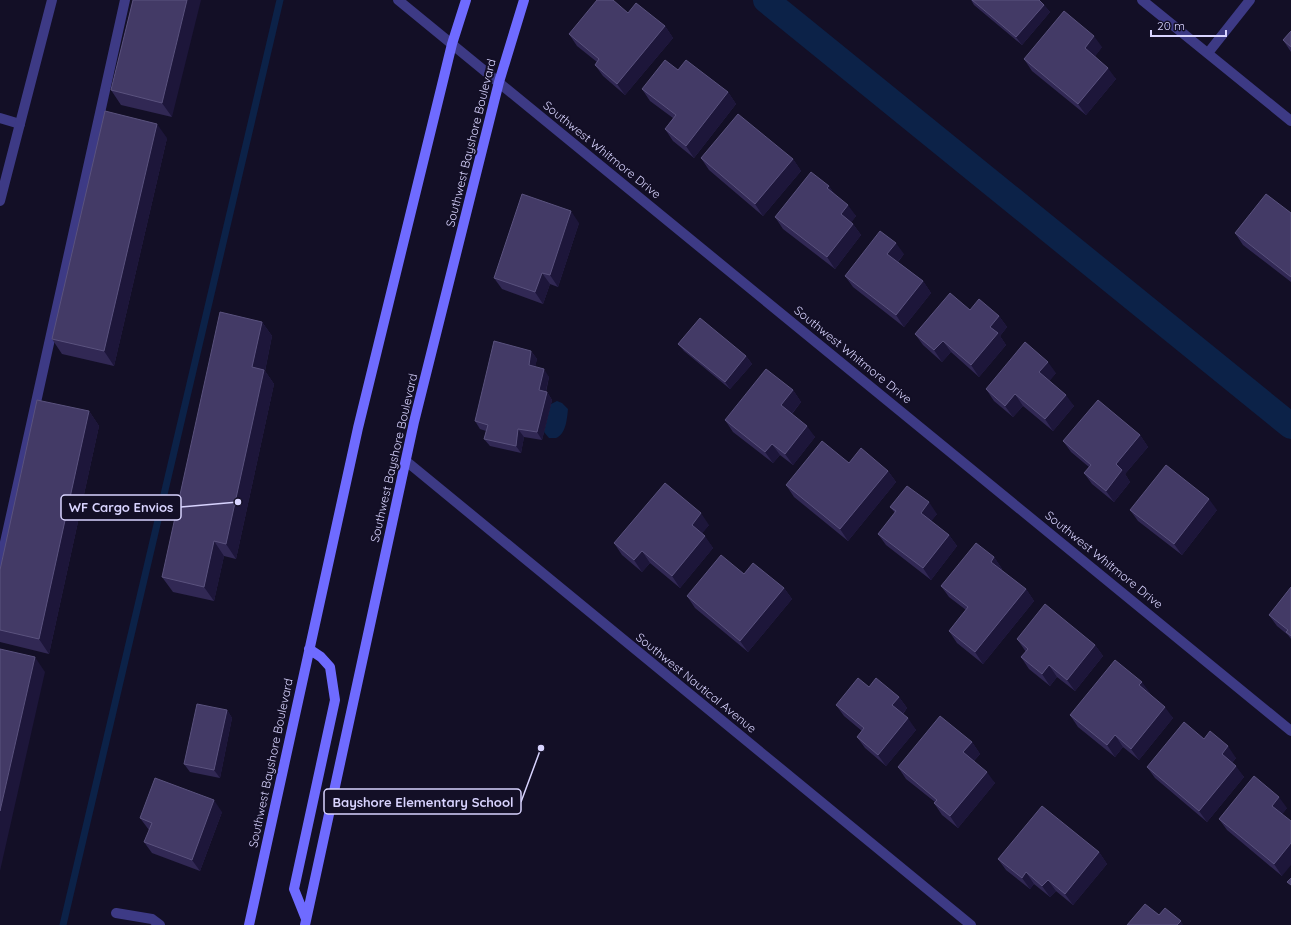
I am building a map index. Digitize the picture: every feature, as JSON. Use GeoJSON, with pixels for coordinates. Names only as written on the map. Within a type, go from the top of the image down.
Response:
{"type":"FeatureCollection","features":[{"type":"Feature","properties":{"kind":"main road","name":"Southwest Bayshore Boulevard"},"geometry":{"type":"LineString","coordinates":[[249,925],[358,428],[452,44],[466,0]]}},
{"type":"Feature","properties":{"kind":"main road","name":"Southwest Bayshore Boulevard"},"geometry":{"type":"LineString","coordinates":[[305,922],[414,422],[499,82],[524,0]]}},
{"type":"Feature","properties":{"kind":"main road"},"geometry":{"type":"LineString","coordinates":[[305,922],[294,889],[335,700],[330,667],[321,656],[309,649]]}},
{"type":"Feature","properties":{"kind":"street"},"geometry":{"type":"LineString","coordinates":[[0,201],[2,187],[52,0]]}},
{"type":"Feature","properties":{"kind":"street"},"geometry":{"type":"LineString","coordinates":[[0,565],[125,0]]}},
{"type":"Feature","properties":{"kind":"street","name":"Southwest Whitmore Drive"},"geometry":{"type":"LineString","coordinates":[[398,0],[1291,731]]}},
{"type":"Feature","properties":{"kind":"street"},"geometry":{"type":"LineString","coordinates":[[1142,0],[1291,121]]}},
{"type":"Feature","properties":{"kind":"street"},"geometry":{"type":"LineString","coordinates":[[1208,53],[1250,0]]}},
{"type":"Feature","properties":{"kind":"street"},"geometry":{"type":"LineString","coordinates":[[0,118],[20,124]]}},
{"type":"Feature","properties":{"kind":"street","name":"Southwest Nautical Avenue"},"geometry":{"type":"LineString","coordinates":[[406,461],[971,925]]}},
{"type":"Feature","properties":{"kind":"street"},"geometry":{"type":"LineString","coordinates":[[116,913],[152,919],[160,925]]}},
{"type":"Feature","properties":{"kind":"water"},"geometry":{"type":"Polygon","coordinates":[[[557,401],[562,403],[568,409],[566,422],[564,430],[559,436],[556,438],[549,438],[544,432],[551,404],[557,401]]]}},
{"type":"Feature","properties":{"kind":"building"},"geometry":{"type":"Polygon","coordinates":[[[133,0],[187,0],[162,103],[111,90],[133,0]]]}},
{"type":"Feature","properties":{"kind":"building"},"geometry":{"type":"Polygon","coordinates":[[[597,0],[613,0],[628,13],[636,3],[665,26],[617,84],[595,65],[599,59],[569,34],[597,0]]]}},
{"type":"Feature","properties":{"kind":"building"},"geometry":{"type":"Polygon","coordinates":[[[972,0],[1039,0],[1044,5],[1016,37],[972,0]]]}},
{"type":"Feature","properties":{"kind":"building"},"geometry":{"type":"Polygon","coordinates":[[[1064,11],[1094,36],[1085,48],[1108,68],[1078,104],[1024,59],[1064,11]]]}},
{"type":"Feature","properties":{"kind":"building"},"geometry":{"type":"Polygon","coordinates":[[[1291,31],[1291,47],[1283,40],[1291,31]]]}},
{"type":"Feature","properties":{"kind":"building"},"geometry":{"type":"Polygon","coordinates":[[[665,60],[678,70],[686,60],[728,92],[686,146],[665,129],[676,115],[642,89],[665,60]]]}},
{"type":"Feature","properties":{"kind":"building"},"geometry":{"type":"Polygon","coordinates":[[[105,111],[157,124],[104,351],[52,339],[105,111]]]}},
{"type":"Feature","properties":{"kind":"building"},"geometry":{"type":"Polygon","coordinates":[[[738,114],[793,159],[755,204],[701,158],[738,114]]]}},
{"type":"Feature","properties":{"kind":"building"},"geometry":{"type":"Polygon","coordinates":[[[811,172],[829,186],[827,188],[848,205],[841,214],[853,224],[827,257],[775,217],[811,172]]]}},
{"type":"Feature","properties":{"kind":"building"},"geometry":{"type":"Polygon","coordinates":[[[522,194],[571,211],[550,275],[542,273],[535,292],[494,278],[522,194]]]}},
{"type":"Feature","properties":{"kind":"building"},"geometry":{"type":"Polygon","coordinates":[[[1266,194],[1291,213],[1291,277],[1235,233],[1266,194]]]}},
{"type":"Feature","properties":{"kind":"building"},"geometry":{"type":"Polygon","coordinates":[[[880,231],[896,243],[887,254],[923,281],[896,315],[845,276],[880,231]]]}},
{"type":"Feature","properties":{"kind":"building"},"geometry":{"type":"Polygon","coordinates":[[[950,293],[970,310],[979,299],[999,316],[990,327],[998,333],[971,365],[943,341],[934,350],[915,334],[950,293]]]}},
{"type":"Feature","properties":{"kind":"building"},"geometry":{"type":"Polygon","coordinates":[[[220,312],[262,322],[252,367],[264,370],[226,544],[214,541],[204,587],[162,577],[220,312]]]}},
{"type":"Feature","properties":{"kind":"building"},"geometry":{"type":"Polygon","coordinates":[[[700,318],[746,356],[725,382],[678,344],[700,318]]]}},
{"type":"Feature","properties":{"kind":"building"},"geometry":{"type":"Polygon","coordinates":[[[494,341],[531,351],[529,365],[544,369],[539,390],[547,392],[537,432],[518,429],[516,446],[484,439],[488,425],[475,421],[494,341]]]}},
{"type":"Feature","properties":{"kind":"building"},"geometry":{"type":"Polygon","coordinates":[[[1025,342],[1048,362],[1039,372],[1066,395],[1045,419],[1015,394],[1005,406],[986,389],[1025,342]]]}},
{"type":"Feature","properties":{"kind":"building"},"geometry":{"type":"Polygon","coordinates":[[[766,369],[793,390],[781,405],[807,426],[785,454],[772,444],[765,452],[725,420],[766,369]]]}},
{"type":"Feature","properties":{"kind":"building"},"geometry":{"type":"Polygon","coordinates":[[[37,400],[89,411],[39,639],[0,630],[0,570],[37,400]]]}},
{"type":"Feature","properties":{"kind":"building"},"geometry":{"type":"Polygon","coordinates":[[[1098,400],[1140,435],[1116,464],[1122,470],[1106,491],[1084,473],[1091,465],[1063,441],[1098,400]]]}},
{"type":"Feature","properties":{"kind":"building"},"geometry":{"type":"Polygon","coordinates":[[[822,441],[849,463],[861,448],[888,471],[840,529],[786,485],[822,441]]]}},
{"type":"Feature","properties":{"kind":"building"},"geometry":{"type":"Polygon","coordinates":[[[1166,465],[1209,499],[1174,544],[1130,510],[1166,465]]]}},
{"type":"Feature","properties":{"kind":"building"},"geometry":{"type":"Polygon","coordinates":[[[665,483],[701,513],[692,525],[705,536],[672,576],[642,551],[634,560],[614,543],[665,483]]]}},
{"type":"Feature","properties":{"kind":"building"},"geometry":{"type":"Polygon","coordinates":[[[907,486],[929,502],[921,513],[949,535],[923,568],[878,534],[896,511],[890,507],[907,486]]]}},
{"type":"Feature","properties":{"kind":"building"},"geometry":{"type":"Polygon","coordinates":[[[976,543],[994,557],[991,562],[1026,589],[975,652],[949,631],[968,607],[941,586],[976,543]]]}},
{"type":"Feature","properties":{"kind":"building"},"geometry":{"type":"Polygon","coordinates":[[[721,555],[744,574],[753,563],[784,588],[740,641],[687,596],[721,555]]]}},
{"type":"Feature","properties":{"kind":"building"},"geometry":{"type":"Polygon","coordinates":[[[1291,587],[1291,636],[1286,632],[1288,630],[1269,615],[1291,587]]]}},
{"type":"Feature","properties":{"kind":"building"},"geometry":{"type":"Polygon","coordinates":[[[1045,604],[1095,645],[1067,680],[1049,665],[1042,674],[1021,657],[1028,649],[1017,639],[1045,604]]]}},
{"type":"Feature","properties":{"kind":"building"},"geometry":{"type":"Polygon","coordinates":[[[0,649],[35,657],[0,811],[0,649]]]}},
{"type":"Feature","properties":{"kind":"building"},"geometry":{"type":"Polygon","coordinates":[[[1115,660],[1142,682],[1139,685],[1165,707],[1131,749],[1115,735],[1107,745],[1070,715],[1115,660]]]}},
{"type":"Feature","properties":{"kind":"building"},"geometry":{"type":"Polygon","coordinates":[[[858,678],[869,687],[876,678],[899,697],[892,705],[908,718],[878,755],[857,737],[864,728],[836,705],[858,678]]]}},
{"type":"Feature","properties":{"kind":"building"},"geometry":{"type":"Polygon","coordinates":[[[197,704],[227,710],[214,770],[184,764],[197,704]]]}},
{"type":"Feature","properties":{"kind":"building"},"geometry":{"type":"Polygon","coordinates":[[[940,716],[972,742],[963,752],[987,772],[950,816],[934,803],[937,800],[898,767],[940,716]]]}},
{"type":"Feature","properties":{"kind":"building"},"geometry":{"type":"Polygon","coordinates":[[[1184,722],[1204,739],[1210,731],[1228,746],[1222,754],[1236,766],[1199,811],[1147,767],[1184,722]]]}},
{"type":"Feature","properties":{"kind":"building"},"geometry":{"type":"Polygon","coordinates":[[[1254,776],[1279,797],[1272,806],[1291,821],[1291,843],[1274,864],[1219,819],[1254,776]]]}},
{"type":"Feature","properties":{"kind":"building"},"geometry":{"type":"Polygon","coordinates":[[[155,778],[214,800],[192,860],[144,842],[152,823],[140,818],[155,778]]]}},
{"type":"Feature","properties":{"kind":"building"},"geometry":{"type":"Polygon","coordinates":[[[1042,806],[1099,852],[1065,894],[1048,880],[1042,886],[1026,872],[1022,878],[998,859],[1042,806]]]}},
{"type":"Feature","properties":{"kind":"building"},"geometry":{"type":"Polygon","coordinates":[[[1291,878],[1291,885],[1287,882],[1291,878]]]}},
{"type":"Feature","properties":{"kind":"building"},"geometry":{"type":"Polygon","coordinates":[[[1145,904],[1159,915],[1165,908],[1181,921],[1177,925],[1127,925],[1145,904]]]}},
{"type":"Feature","properties":{"kind":"waterway"},"geometry":{"type":"LineString","coordinates":[[63,925],[280,0]]}},
{"type":"Feature","properties":{"kind":"waterway"},"geometry":{"type":"LineString","coordinates":[[766,0],[1291,426]]}},
{"type":"Feature","properties":{"kind":"place","name":"WF Cargo Envios"},"geometry":{"type":"Point","coordinates":[238,502]}},
{"type":"Feature","properties":{"kind":"place","name":"Bayshore Elementary School"},"geometry":{"type":"Point","coordinates":[541,748]}}]}
